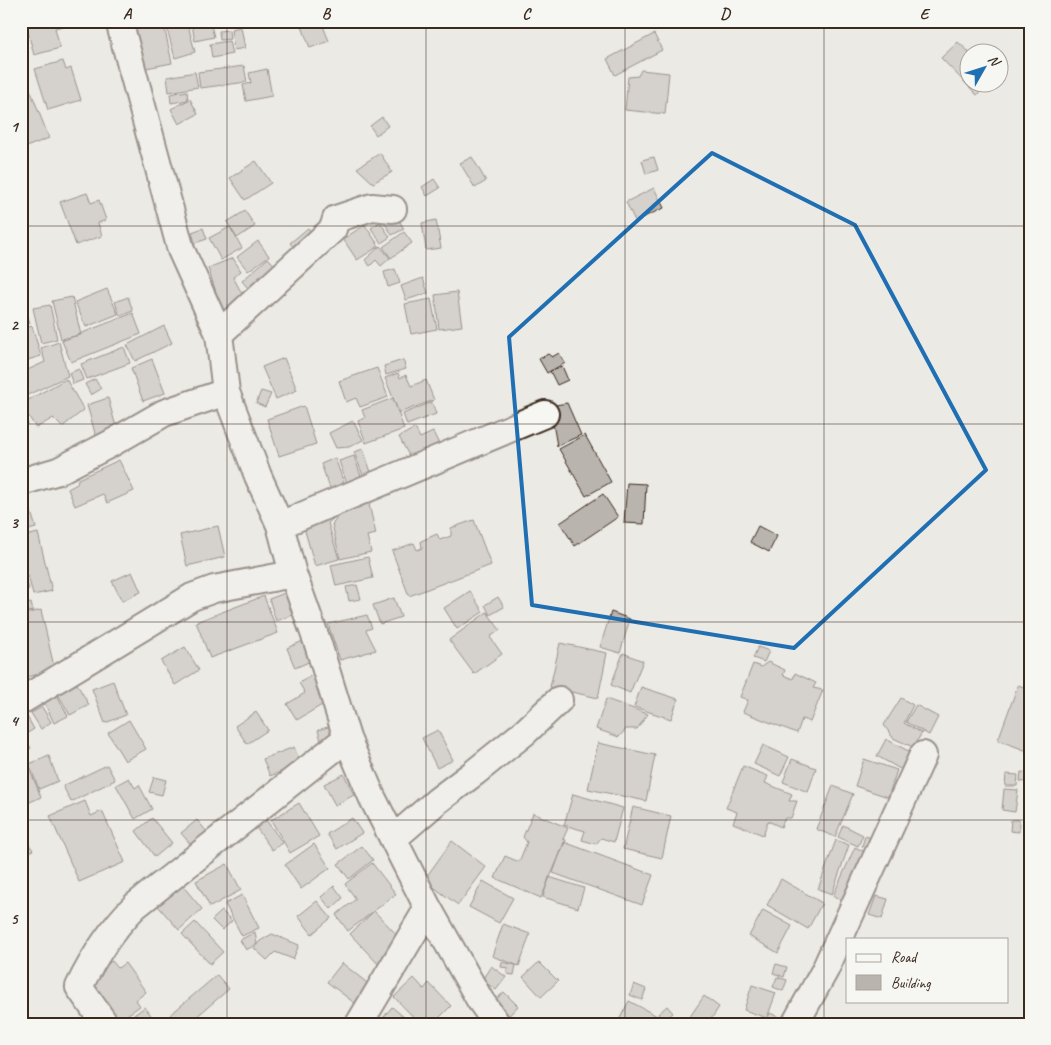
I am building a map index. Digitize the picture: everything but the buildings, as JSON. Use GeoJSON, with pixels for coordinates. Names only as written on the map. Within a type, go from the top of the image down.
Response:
{"type":"FeatureCollection","features":[{"type":"Feature","properties":{"kind":"street"},"geometry":{"type":"LineString","coordinates":[[119,21],[181,250],[219,334],[226,392],[258,476],[280,525],[293,574],[348,738],[372,798],[428,908],[480,1000],[497,1024]]}},
{"type":"Feature","properties":{"kind":"street"},"geometry":{"type":"LineString","coordinates":[[219,334],[333,229],[336,218],[372,207],[392,209]]}},
{"type":"Feature","properties":{"kind":"street"},"geometry":{"type":"LineString","coordinates":[[21,482],[58,471],[164,413],[226,392]]}},
{"type":"Feature","properties":{"kind":"street"},"geometry":{"type":"LineString","coordinates":[[280,525],[546,414]]}},
{"type":"Feature","properties":{"kind":"street"},"geometry":{"type":"LineString","coordinates":[[21,701],[192,597],[214,589],[293,574]]}},
{"type":"Feature","properties":{"kind":"street"},"geometry":{"type":"LineString","coordinates":[[393,839],[436,801],[525,732],[559,700]]}},
{"type":"Feature","properties":{"kind":"street"},"geometry":{"type":"LineString","coordinates":[[105,1024],[79,987],[94,957],[122,920],[135,906],[348,738]]}},
{"type":"Feature","properties":{"kind":"street"},"geometry":{"type":"LineString","coordinates":[[795,1024],[825,970],[923,754]]}},
{"type":"Feature","properties":{"kind":"street"},"geometry":{"type":"LineString","coordinates":[[359,1024],[428,908]]}},
{"type":"Feature","properties":{"kind":"highlighted area"},"geometry":{"type":"Polygon","coordinates":[[[712,153],[855,225],[986,470],[794,648],[532,605],[509,337],[712,153]]]}}]}
